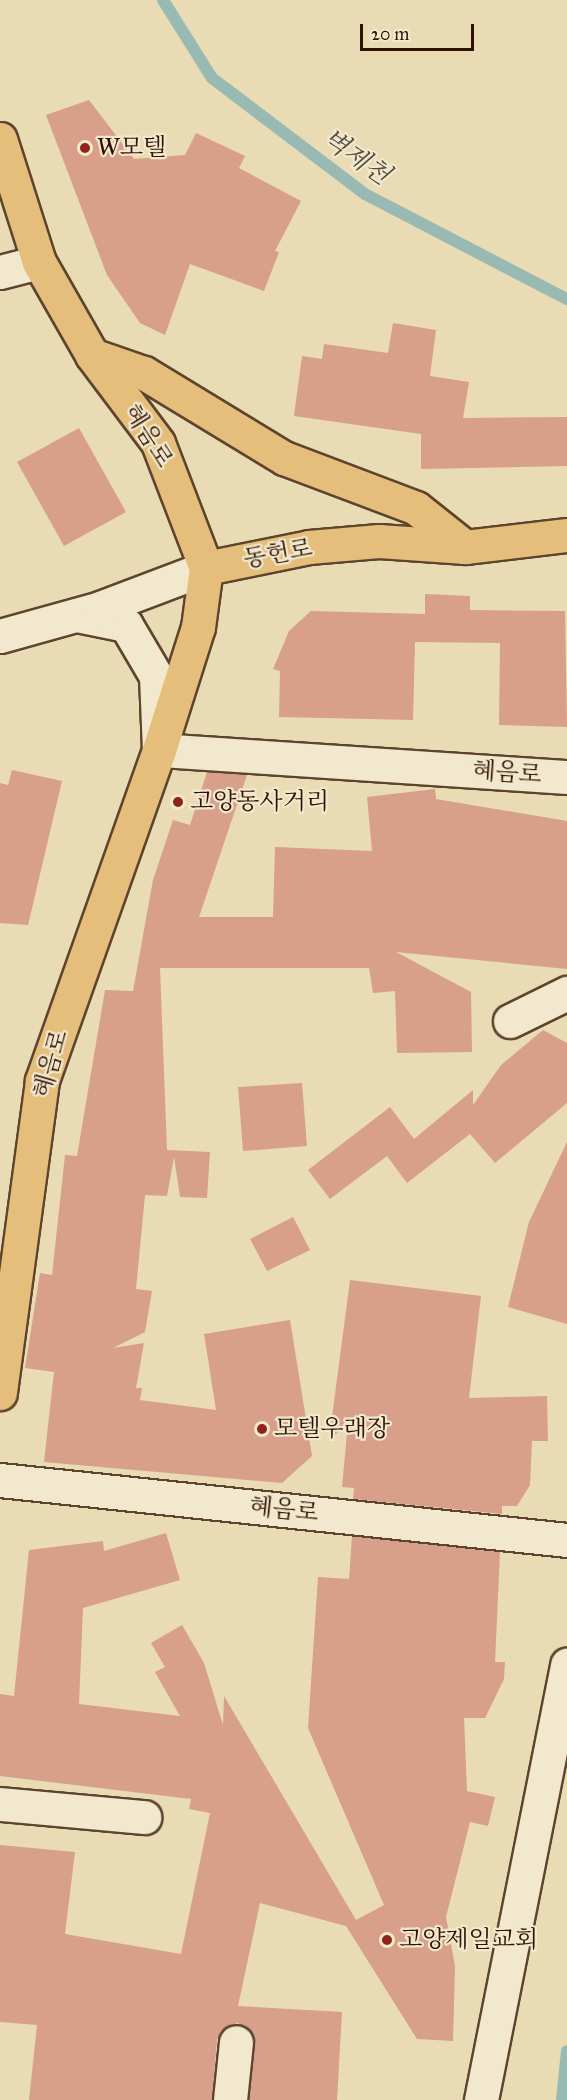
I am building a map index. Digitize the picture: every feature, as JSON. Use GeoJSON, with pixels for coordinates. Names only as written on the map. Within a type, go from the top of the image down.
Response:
{"type":"FeatureCollection","features":[{"type":"Feature","properties":{"kind":"main road","name":"혜음로"},"geometry":{"type":"LineString","coordinates":[[0,139],[39,262],[92,355],[158,443],[206,568],[198,627],[159,750],[42,1081],[5,1312],[0,1393]]}},
{"type":"Feature","properties":{"kind":"main road"},"geometry":{"type":"LineString","coordinates":[[92,355],[144,373],[284,458],[416,508],[465,547]]}},
{"type":"Feature","properties":{"kind":"main road","name":"동헌로"},"geometry":{"type":"LineString","coordinates":[[206,568],[379,541],[465,547],[567,535]]}},
{"type":"Feature","properties":{"kind":"street"},"geometry":{"type":"LineString","coordinates":[[0,272],[39,262]]}},
{"type":"Feature","properties":{"kind":"street","name":"동헌로"},"geometry":{"type":"LineString","coordinates":[[0,636],[77,615],[206,568]]}},
{"type":"Feature","properties":{"kind":"street"},"geometry":{"type":"LineString","coordinates":[[77,615],[126,626],[156,676],[159,750]]}},
{"type":"Feature","properties":{"kind":"street","name":"혜음로"},"geometry":{"type":"LineString","coordinates":[[159,750],[567,777]]}},
{"type":"Feature","properties":{"kind":"street"},"geometry":{"type":"LineString","coordinates":[[510,1021],[567,993]]}},
{"type":"Feature","properties":{"kind":"street","name":"혜음로"},"geometry":{"type":"LineString","coordinates":[[0,1480],[567,1540]]}},
{"type":"Feature","properties":{"kind":"street"},"geometry":{"type":"LineString","coordinates":[[481,2100],[567,1664]]}},
{"type":"Feature","properties":{"kind":"street"},"geometry":{"type":"LineString","coordinates":[[0,1804],[144,1816]]}},
{"type":"Feature","properties":{"kind":"street"},"geometry":{"type":"LineString","coordinates":[[230,2100],[237,2042]]}},
{"type":"Feature","properties":{"kind":"building"},"geometry":{"type":"Polygon","coordinates":[[[89,100],[134,159],[185,155],[196,133],[245,156],[239,168],[301,201],[275,251],[279,252],[264,291],[190,264],[165,335],[140,323],[107,275],[46,115],[89,100]]]}},
{"type":"Feature","properties":{"kind":"building"},"geometry":{"type":"Polygon","coordinates":[[[393,323],[436,330],[430,376],[469,382],[463,418],[567,417],[567,466],[421,469],[421,434],[294,416],[302,356],[322,359],[324,344],[388,353],[393,323]]]}},
{"type":"Feature","properties":{"kind":"building"},"geometry":{"type":"Polygon","coordinates":[[[79,428],[126,512],[64,546],[17,462],[79,428]]]}},
{"type":"Feature","properties":{"kind":"building"},"geometry":{"type":"Polygon","coordinates":[[[425,594],[470,596],[470,610],[565,611],[567,727],[499,725],[500,643],[415,642],[413,720],[279,717],[280,671],[273,669],[289,631],[311,611],[425,614],[425,594]]]}},
{"type":"Feature","properties":{"kind":"building"},"geometry":{"type":"Polygon","coordinates":[[[12,770],[62,781],[28,925],[0,923],[0,783],[8,785],[12,770]]]}},
{"type":"Feature","properties":{"kind":"building"},"geometry":{"type":"Polygon","coordinates":[[[207,772],[247,775],[199,917],[273,917],[275,847],[372,851],[367,797],[435,789],[436,799],[567,821],[567,969],[396,952],[471,992],[472,1052],[397,1053],[395,991],[373,993],[369,968],[160,968],[167,1150],[210,1152],[207,1198],[180,1197],[174,1157],[167,1196],[145,1195],[136,1289],[152,1291],[145,1332],[113,1348],[144,1343],[136,1388],[142,1388],[140,1400],[216,1410],[204,1334],[290,1320],[312,1456],[282,1483],[44,1462],[54,1372],[25,1368],[40,1273],[52,1275],[65,1155],[77,1156],[105,990],[133,991],[153,880],[173,820],[190,825],[207,772]]]}},
{"type":"Feature","properties":{"kind":"building"},"geometry":{"type":"Polygon","coordinates":[[[543,1030],[567,1043],[567,1103],[495,1163],[470,1134],[407,1183],[387,1156],[330,1199],[308,1170],[390,1107],[414,1139],[473,1090],[473,1105],[501,1065],[543,1030]]]}},
{"type":"Feature","properties":{"kind":"building"},"geometry":{"type":"Polygon","coordinates":[[[302,1083],[307,1146],[243,1151],[238,1087],[302,1083]]]}},
{"type":"Feature","properties":{"kind":"building"},"geometry":{"type":"Polygon","coordinates":[[[567,1142],[567,1324],[508,1307],[529,1222],[567,1142]]]}},
{"type":"Feature","properties":{"kind":"building"},"geometry":{"type":"Polygon","coordinates":[[[293,1217],[310,1250],[267,1271],[250,1239],[293,1217]]]}},
{"type":"Feature","properties":{"kind":"building"},"geometry":{"type":"Polygon","coordinates":[[[350,1280],[481,1296],[469,1398],[547,1396],[548,1441],[532,1441],[530,1485],[517,1506],[502,1506],[502,1514],[353,1499],[354,1488],[342,1487],[348,1423],[329,1440],[350,1280]]]}},
{"type":"Feature","properties":{"kind":"building"},"geometry":{"type":"Polygon","coordinates":[[[166,1533],[180,1580],[83,1608],[79,1704],[180,1716],[155,1672],[165,1667],[151,1643],[182,1625],[204,1663],[223,1725],[224,1696],[356,1920],[384,1905],[308,1728],[318,1577],[349,1579],[352,1536],[500,1552],[495,1662],[505,1662],[504,1679],[485,1718],[464,1718],[467,1791],[495,1797],[488,1826],[470,1822],[446,1917],[455,1966],[453,2041],[417,2039],[346,1926],[260,1903],[238,2006],[342,2012],[337,2100],[249,2100],[255,2043],[247,2027],[237,2023],[221,2031],[217,2040],[212,2100],[29,2100],[37,2025],[0,2022],[0,1845],[75,1852],[65,1934],[181,1954],[210,1813],[189,1809],[191,1799],[0,1776],[0,1694],[14,1696],[29,1550],[103,1541],[104,1551],[166,1533]]]}},
{"type":"Feature","properties":{"kind":"waterway","name":"벽제천"},"geometry":{"type":"LineString","coordinates":[[163,0],[212,78],[365,194],[567,299]]}},
{"type":"Feature","properties":{"kind":"waterway","name":"벽제천"},"geometry":{"type":"LineString","coordinates":[[562,2100],[567,2051]]}},
{"type":"Feature","properties":{"kind":"place","name":"W모텔"},"geometry":{"type":"Point","coordinates":[85,148]}},
{"type":"Feature","properties":{"kind":"place","name":"고양동사거리"},"geometry":{"type":"Point","coordinates":[178,802]}},
{"type":"Feature","properties":{"kind":"place","name":"모텔우래장"},"geometry":{"type":"Point","coordinates":[262,1429]}},
{"type":"Feature","properties":{"kind":"place","name":"고양제일교회"},"geometry":{"type":"Point","coordinates":[387,1940]}}]}
